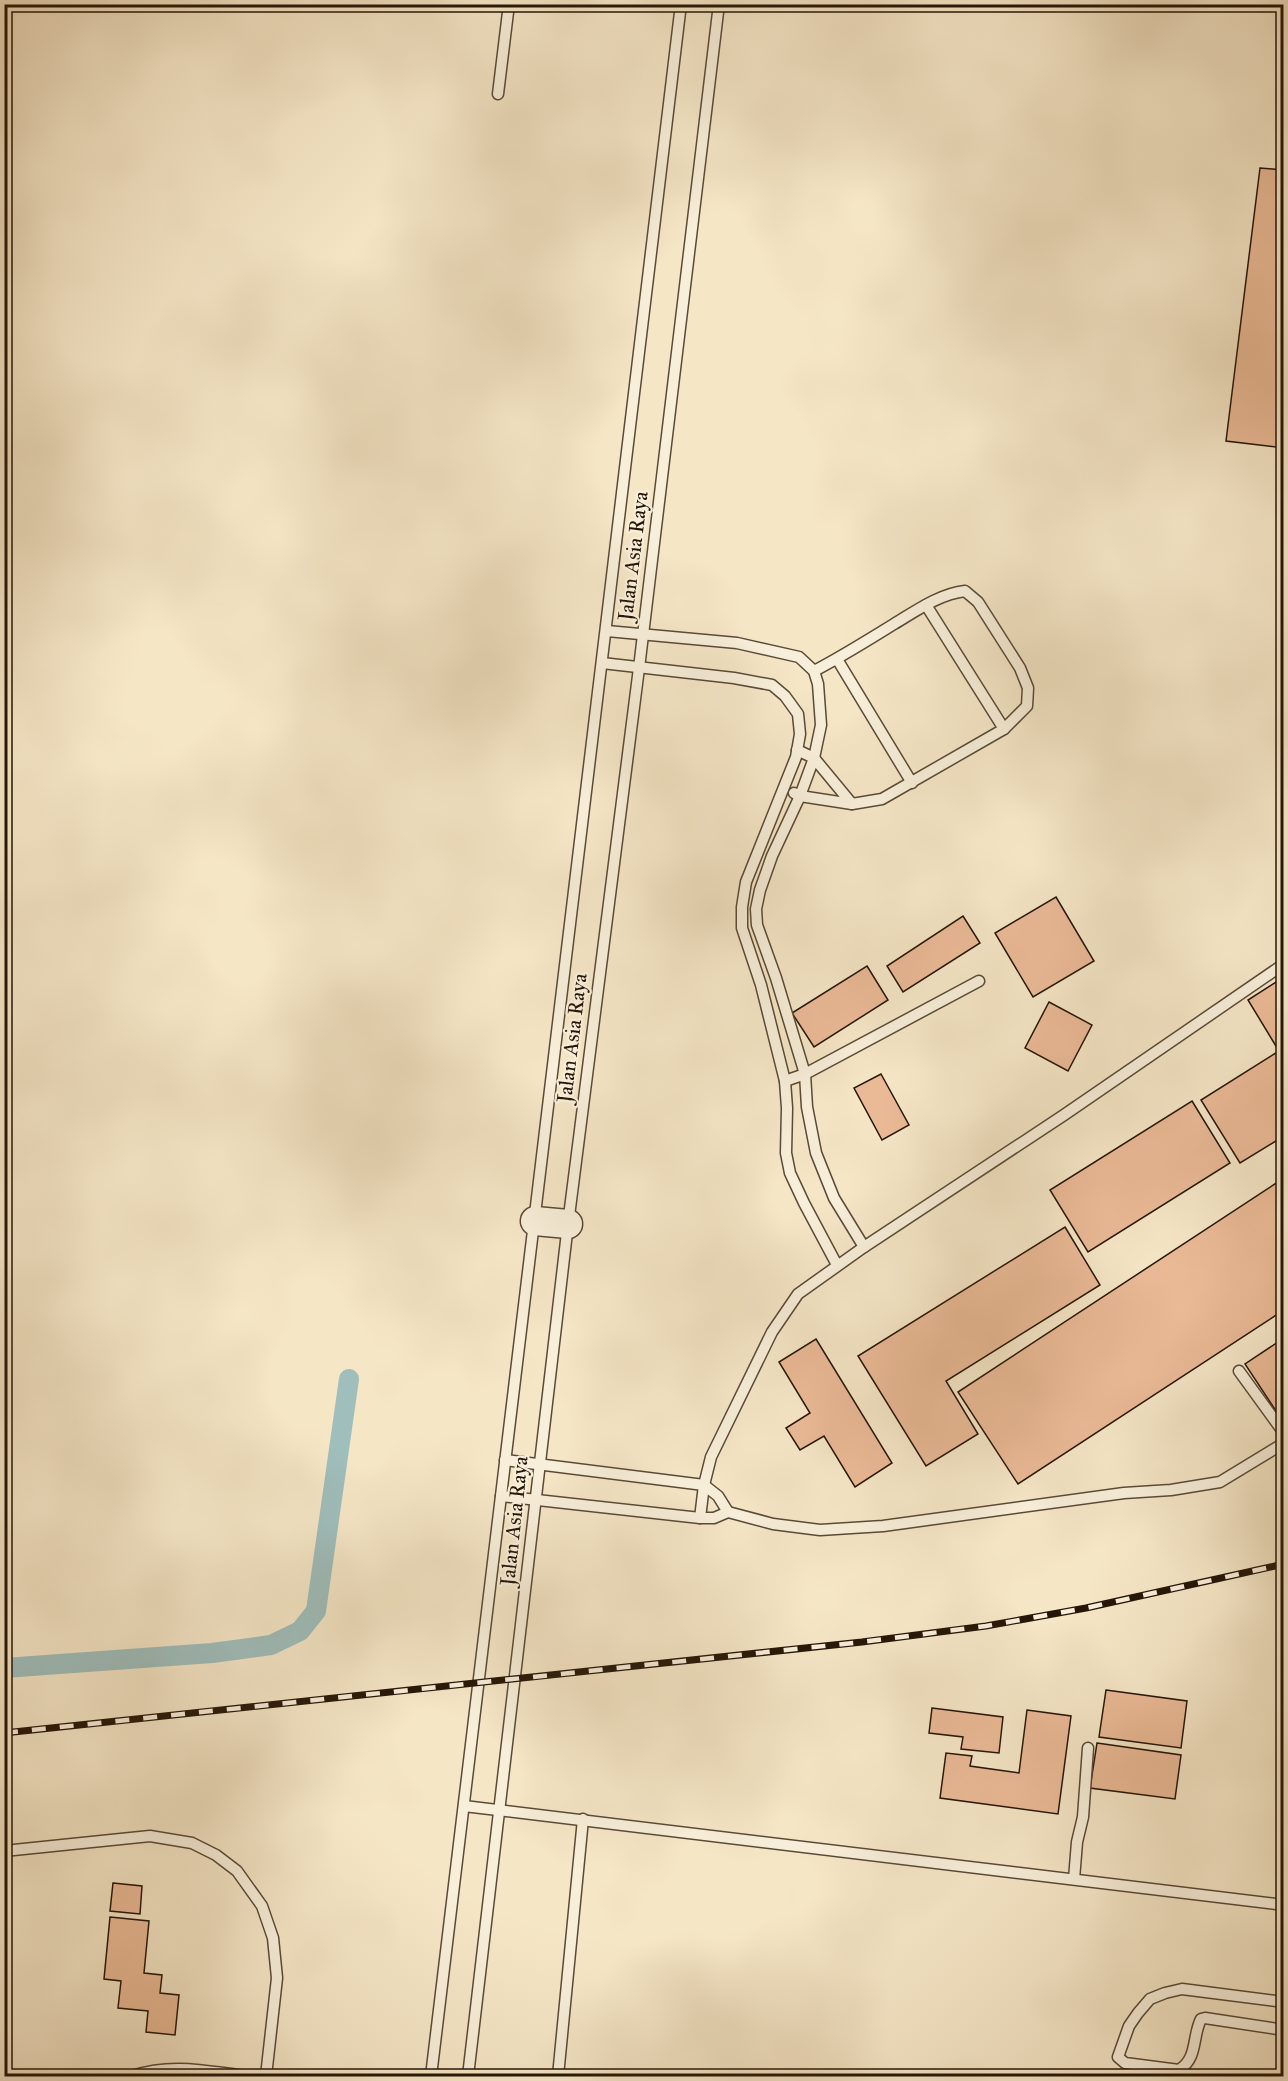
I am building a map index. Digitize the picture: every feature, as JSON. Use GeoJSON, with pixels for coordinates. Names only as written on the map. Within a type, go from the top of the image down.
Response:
{"type":"FeatureCollection","features":[{"type":"Feature","properties":{"kind":"street"},"geometry":{"type":"LineString","coordinates":[[535,1221],[568,1224]]}},
{"type":"Feature","properties":{"kind":"lane"},"geometry":{"type":"LineString","coordinates":[[498,94],[509,4]]}},
{"type":"Feature","properties":{"kind":"lane","name":"Jalan Asia Raya"},"geometry":{"type":"LineString","coordinates":[[431,2076],[681,4]]}},
{"type":"Feature","properties":{"kind":"lane","name":"Jalan Asia Raya"},"geometry":{"type":"LineString","coordinates":[[468,2076],[568,1224],[639,668],[719,4]]}},
{"type":"Feature","properties":{"kind":"lane"},"geometry":{"type":"LineString","coordinates":[[785,789],[800,796],[852,804],[882,799],[1004,729],[1027,706],[1028,688],[1020,668],[978,602],[965,591],[950,593],[926,605],[837,659],[814,670]]}},
{"type":"Feature","properties":{"kind":"lane"},"geometry":{"type":"LineString","coordinates":[[926,605],[1004,729]]}},
{"type":"Feature","properties":{"kind":"lane"},"geometry":{"type":"LineString","coordinates":[[607,631],[737,643],[799,657],[814,670],[818,684],[821,725],[814,758],[760,890],[756,909],[756,925],[776,978],[805,1074],[807,1107],[816,1153],[834,1198],[864,1246]]}},
{"type":"Feature","properties":{"kind":"lane"},"geometry":{"type":"LineString","coordinates":[[837,659],[912,783]]}},
{"type":"Feature","properties":{"kind":"lane"},"geometry":{"type":"LineString","coordinates":[[602,663],[734,678],[772,685],[785,696],[798,714],[800,734],[797,750],[785,789],[746,882],[742,928],[761,985],[785,1082],[786,1153],[790,1173],[837,1265]]}},
{"type":"Feature","properties":{"kind":"lane"},"geometry":{"type":"LineString","coordinates":[[797,750],[814,758],[852,804]]}},
{"type":"Feature","properties":{"kind":"lane"},"geometry":{"type":"LineString","coordinates":[[700,1518],[704,1485],[711,1457],[772,1332],[798,1294],[864,1246],[1074,1109],[1284,964]]}},
{"type":"Feature","properties":{"kind":"lane"},"geometry":{"type":"LineString","coordinates":[[785,1082],[805,1074],[979,981]]}},
{"type":"Feature","properties":{"kind":"lane"},"geometry":{"type":"LineString","coordinates":[[1239,1371],[1284,1433]]}},
{"type":"Feature","properties":{"kind":"lane"},"geometry":{"type":"LineString","coordinates":[[501,1496],[700,1518],[714,1518],[728,1512],[773,1524],[820,1530],[883,1526],[1220,1482],[1284,1443]]}},
{"type":"Feature","properties":{"kind":"lane"},"geometry":{"type":"LineString","coordinates":[[505,1460],[704,1485],[718,1496],[728,1512]]}},
{"type":"Feature","properties":{"kind":"lane"},"geometry":{"type":"LineString","coordinates":[[1074,1879],[1077,1842],[1083,1817],[1088,1748]]}},
{"type":"Feature","properties":{"kind":"lane"},"geometry":{"type":"LineString","coordinates":[[464,1806],[1284,1905]]}},
{"type":"Feature","properties":{"kind":"lane"},"geometry":{"type":"LineString","coordinates":[[558,2076],[583,1819]]}},
{"type":"Feature","properties":{"kind":"lane"},"geometry":{"type":"LineString","coordinates":[[4,1851],[150,1836],[192,1843],[216,1855],[237,1871],[262,1906],[273,1938],[277,1978],[266,2076]]}},
{"type":"Feature","properties":{"kind":"lane"},"geometry":{"type":"LineString","coordinates":[[1284,2002],[1182,1989],[1165,1994],[1150,1999],[1138,2013],[1129,2026],[1118,2057],[1125,2063],[1179,2070],[1190,2060],[1198,2025],[1201,2019],[1205,2018],[1284,2030]]}},
{"type":"Feature","properties":{"kind":"lane"},"geometry":{"type":"LineString","coordinates":[[132,2076],[162,2068],[194,2069],[246,2076]]}},
{"type":"Feature","properties":{"kind":"building"},"geometry":{"type":"Polygon","coordinates":[[[1260,168],[1284,170],[1284,448],[1226,441],[1260,168]]]}},
{"type":"Feature","properties":{"kind":"building"},"geometry":{"type":"Polygon","coordinates":[[[1056,897],[1094,961],[1033,997],[995,933],[1056,897]]]}},
{"type":"Feature","properties":{"kind":"building"},"geometry":{"type":"Polygon","coordinates":[[[963,916],[980,943],[903,992],[887,966],[963,916]]]}},
{"type":"Feature","properties":{"kind":"building"},"geometry":{"type":"Polygon","coordinates":[[[867,966],[888,1000],[814,1047],[792,1013],[867,966]]]}},
{"type":"Feature","properties":{"kind":"building"},"geometry":{"type":"Polygon","coordinates":[[[1284,977],[1284,1136],[1240,1163],[1201,1100],[1279,1051],[1248,1000],[1284,977]]]}},
{"type":"Feature","properties":{"kind":"building"},"geometry":{"type":"Polygon","coordinates":[[[1049,1002],[1092,1025],[1068,1071],[1025,1048],[1049,1002]]]}},
{"type":"Feature","properties":{"kind":"building"},"geometry":{"type":"Polygon","coordinates":[[[881,1074],[909,1125],[882,1140],[854,1088],[881,1074]]]}},
{"type":"Feature","properties":{"kind":"building"},"geometry":{"type":"Polygon","coordinates":[[[1192,1101],[1230,1163],[1088,1252],[1050,1190],[1192,1101]]]}},
{"type":"Feature","properties":{"kind":"building"},"geometry":{"type":"Polygon","coordinates":[[[1284,1178],[1284,1310],[1018,1484],[958,1392],[1284,1178]]]}},
{"type":"Feature","properties":{"kind":"building"},"geometry":{"type":"Polygon","coordinates":[[[1065,1227],[1100,1285],[946,1381],[978,1434],[926,1466],[858,1356],[1065,1227]]]}},
{"type":"Feature","properties":{"kind":"building"},"geometry":{"type":"Polygon","coordinates":[[[1284,1338],[1284,1415],[1280,1417],[1245,1364],[1284,1338]]]}},
{"type":"Feature","properties":{"kind":"building"},"geometry":{"type":"Polygon","coordinates":[[[816,1339],[892,1463],[855,1487],[824,1436],[800,1450],[786,1428],[810,1413],[779,1362],[816,1339]]]}},
{"type":"Feature","properties":{"kind":"building"},"geometry":{"type":"Polygon","coordinates":[[[1106,1690],[1187,1701],[1181,1748],[1099,1737],[1106,1690]]]}},
{"type":"Feature","properties":{"kind":"building"},"geometry":{"type":"Polygon","coordinates":[[[932,1708],[1003,1717],[999,1753],[961,1749],[963,1737],[929,1733],[932,1708]]]}},
{"type":"Feature","properties":{"kind":"building"},"geometry":{"type":"Polygon","coordinates":[[[1027,1710],[1071,1716],[1058,1814],[940,1798],[946,1753],[972,1756],[970,1766],[1019,1773],[1027,1710]]]}},
{"type":"Feature","properties":{"kind":"building"},"geometry":{"type":"Polygon","coordinates":[[[1097,1743],[1181,1755],[1175,1799],[1090,1788],[1097,1743]]]}},
{"type":"Feature","properties":{"kind":"building"},"geometry":{"type":"Polygon","coordinates":[[[113,1883],[142,1886],[140,1914],[110,1911],[113,1883]]]}},
{"type":"Feature","properties":{"kind":"building"},"geometry":{"type":"Polygon","coordinates":[[[110,1917],[149,1921],[144,1973],[162,1975],[160,1993],[179,1995],[175,2035],[146,2032],[148,2011],[118,2008],[121,1981],[104,1979],[110,1917]]]}},
{"type":"Feature","properties":{"kind":"waterway"},"geometry":{"type":"LineString","coordinates":[[4,1668],[212,1653],[271,1645],[300,1631],[316,1611],[349,1379]]}},
{"type":"Feature","properties":{"kind":"railway"},"geometry":{"type":"LineString","coordinates":[[4,1733],[862,1642],[986,1626],[1086,1608],[1284,1564]]}}]}
